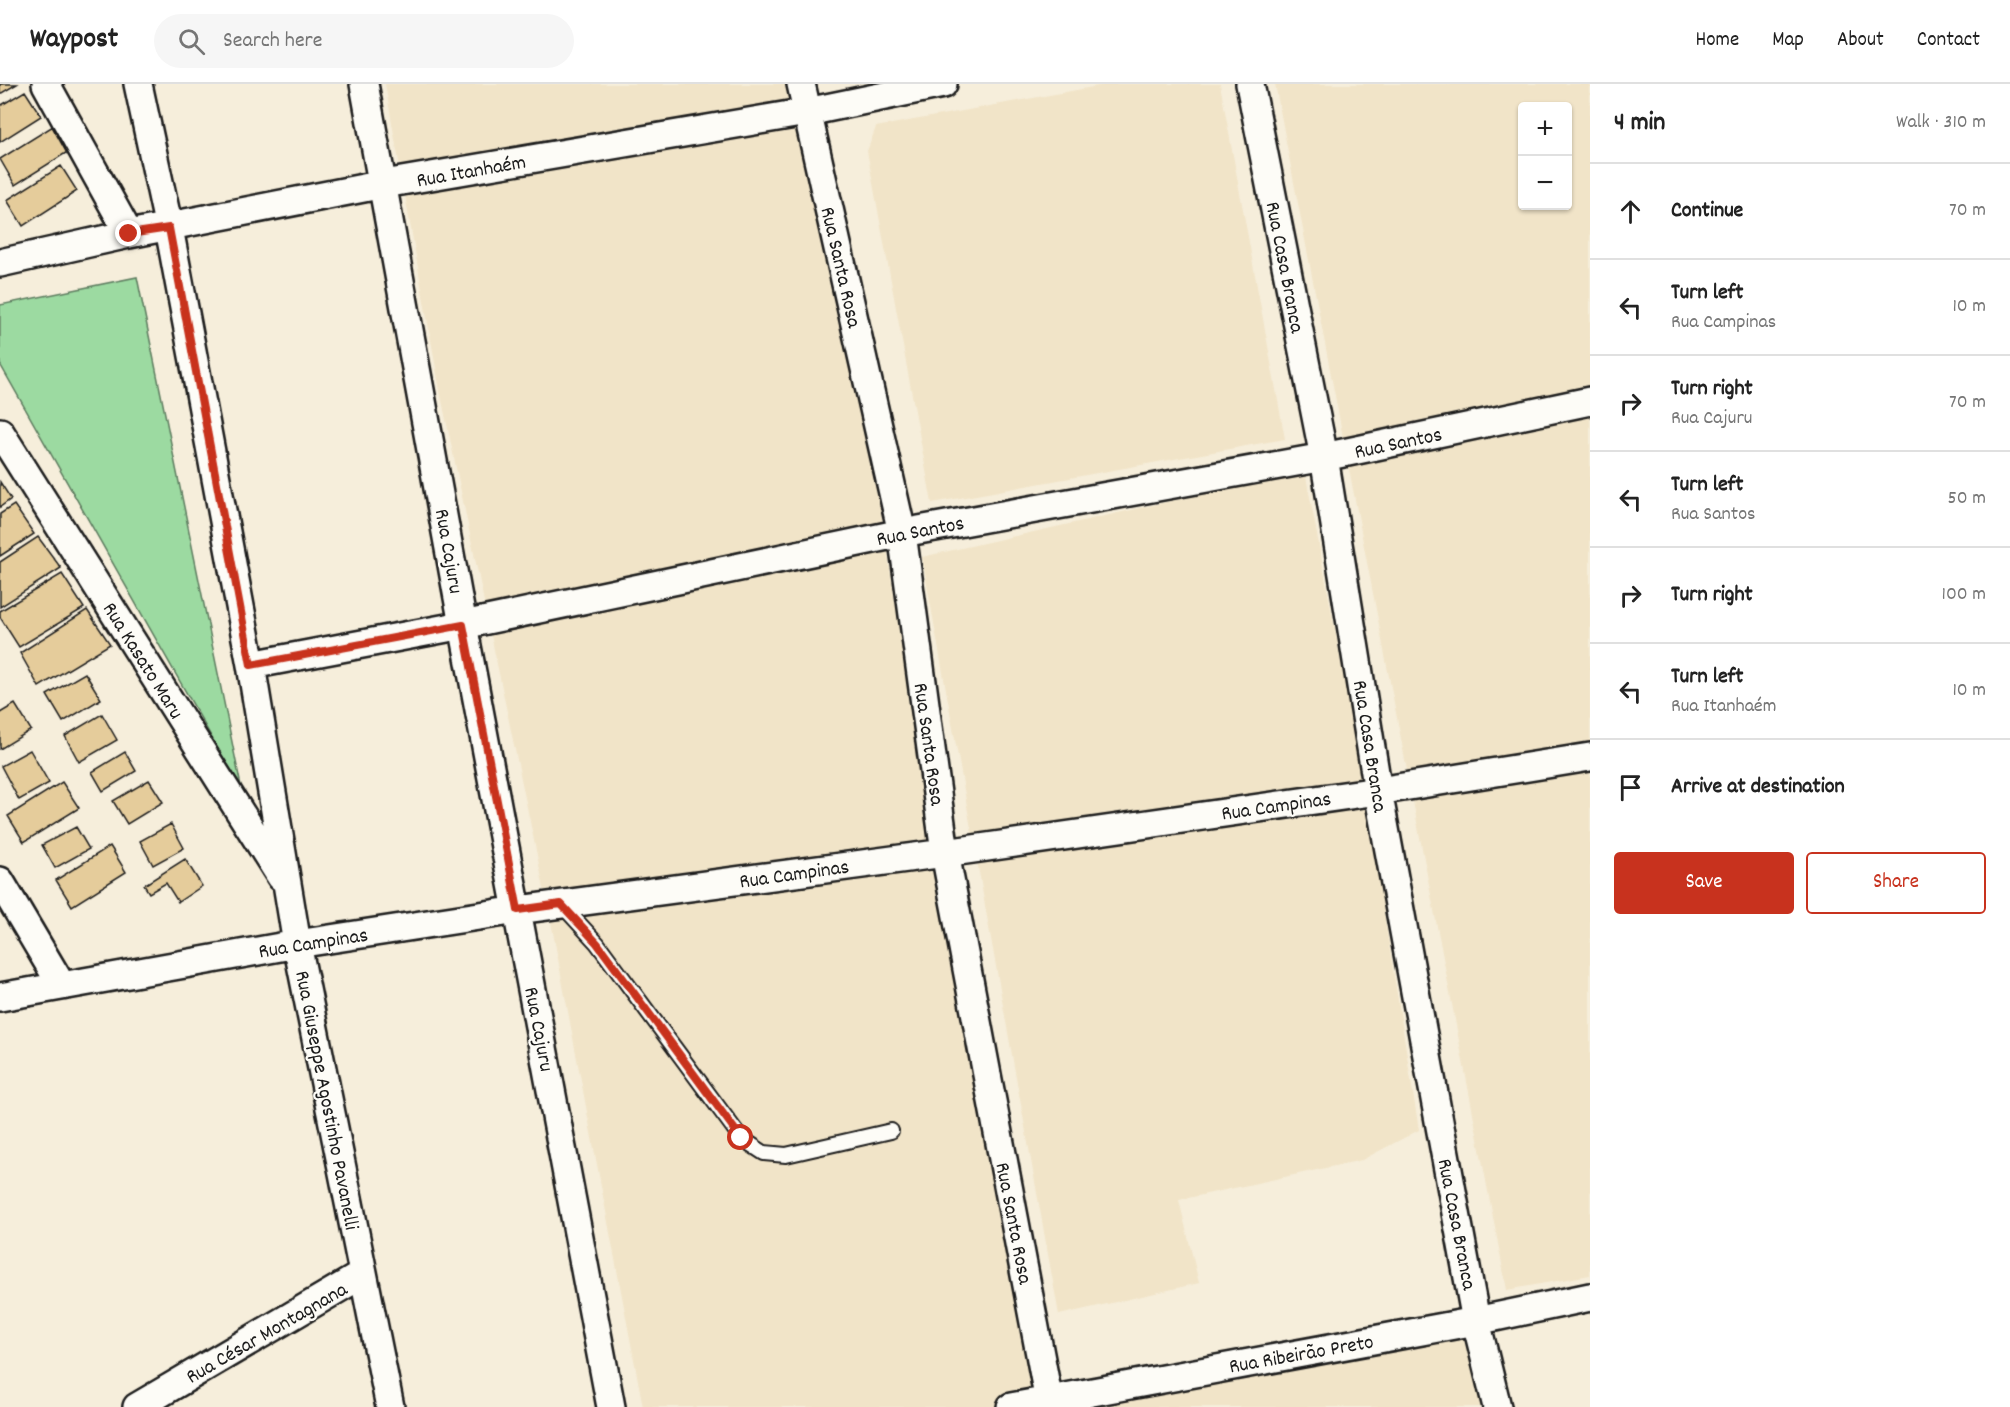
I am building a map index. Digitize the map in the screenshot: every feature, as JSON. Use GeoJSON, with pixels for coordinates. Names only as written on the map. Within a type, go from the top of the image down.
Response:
{"type":"FeatureCollection","features":[{"type":"Feature","properties":{"kind":"street"},"geometry":{"type":"LineString","coordinates":[[46,84],[129,234]]}},
{"type":"Feature","properties":{"kind":"street","name":"Rua Giuseppe Agostinho Pavanelli"},"geometry":{"type":"LineString","coordinates":[[138,84],[169,228],[251,665],[297,944],[390,1407]]}},
{"type":"Feature","properties":{"kind":"street","name":"Rua Cajuru"},"geometry":{"type":"LineString","coordinates":[[364,84],[463,625],[611,1407]]}},
{"type":"Feature","properties":{"kind":"street","name":"Rua Santa Rosa"},"geometry":{"type":"LineString","coordinates":[[801,84],[902,533],[945,853],[1049,1403]]}},
{"type":"Feature","properties":{"kind":"street","name":"Rua Itanhaém"},"geometry":{"type":"LineString","coordinates":[[0,263],[129,234],[169,228],[384,184],[807,112],[943,84]]}},
{"type":"Feature","properties":{"kind":"street","name":"Rua Casa Branca"},"geometry":{"type":"LineString","coordinates":[[1251,84],[1324,457],[1378,791],[1476,1321],[1497,1407]]}},
{"type":"Feature","properties":{"kind":"street","name":"Rua Santos"},"geometry":{"type":"LineString","coordinates":[[251,665],[463,625],[902,533],[1324,457],[1590,401]]}},
{"type":"Feature","properties":{"kind":"street","name":"Rua Kasato Maru"},"geometry":{"type":"LineString","coordinates":[[0,432],[288,889]]}},
{"type":"Feature","properties":{"kind":"street","name":"Rua Campinas"},"geometry":{"type":"LineString","coordinates":[[0,997],[297,944],[518,910],[945,853],[1378,791],[1590,757]]}},
{"type":"Feature","properties":{"kind":"street"},"geometry":{"type":"LineString","coordinates":[[0,881],[62,986]]}},
{"type":"Feature","properties":{"kind":"street","name":"Rua César Montagnana"},"geometry":{"type":"LineString","coordinates":[[137,1407],[363,1274]]}},
{"type":"Feature","properties":{"kind":"street","name":"Rua Ribeirão Preto"},"geometry":{"type":"LineString","coordinates":[[1011,1407],[1049,1403],[1590,1297]]}},
{"type":"Feature","properties":{"kind":"lane"},"geometry":{"type":"LineString","coordinates":[[561,904],[597,943],[741,1138],[764,1153],[786,1155],[891,1131]]}},
{"type":"Feature","properties":{"kind":"shaded area"},"geometry":{"type":"Polygon","coordinates":[[[385,84],[791,84],[881,512],[930,825],[1041,1407],[643,1407],[551,922],[441,396],[385,84]]]}},
{"type":"Feature","properties":{"kind":"shaded area"},"geometry":{"type":"Polygon","coordinates":[[[1109,84],[1220,84],[1285,439],[932,503],[867,151],[876,127],[1109,84]]]}},
{"type":"Feature","properties":{"kind":"shaded area"},"geometry":{"type":"Polygon","coordinates":[[[1275,84],[1590,84],[1590,1275],[1507,1290],[1275,84]]]}},
{"type":"Feature","properties":{"kind":"shaded area"},"geometry":{"type":"Polygon","coordinates":[[[1305,471],[1357,746],[1419,1130],[1362,1160],[1179,1200],[1199,1283],[1059,1315],[922,557],[1305,471]]]}},
{"type":"Feature","properties":{"kind":"shaded area"},"geometry":{"type":"Polygon","coordinates":[[[1468,1332],[1486,1407],[1066,1407],[1468,1332]]]}},
{"type":"Feature","properties":{"kind":"green space"},"geometry":{"type":"Polygon","coordinates":[[[137,277],[242,791],[0,364],[0,305],[137,277]]]}},
{"type":"Feature","properties":{"kind":"building"},"geometry":{"type":"Polygon","coordinates":[[[0,84],[17,84],[0,94],[0,84]]]}},
{"type":"Feature","properties":{"kind":"building"},"geometry":{"type":"Polygon","coordinates":[[[25,91],[41,116],[0,142],[0,106],[25,91]]]}},
{"type":"Feature","properties":{"kind":"building"},"geometry":{"type":"Polygon","coordinates":[[[53,126],[69,151],[15,185],[0,159],[53,126]]]}},
{"type":"Feature","properties":{"kind":"building"},"geometry":{"type":"Polygon","coordinates":[[[61,166],[77,191],[23,226],[7,200],[61,166]]]}},
{"type":"Feature","properties":{"kind":"building"},"geometry":{"type":"Polygon","coordinates":[[[0,482],[11,499],[0,507],[0,482]]]}},
{"type":"Feature","properties":{"kind":"building"},"geometry":{"type":"Polygon","coordinates":[[[14,505],[34,534],[0,556],[0,514],[14,505]]]}},
{"type":"Feature","properties":{"kind":"building"},"geometry":{"type":"Polygon","coordinates":[[[38,537],[61,568],[0,607],[0,562],[38,537]]]}},
{"type":"Feature","properties":{"kind":"building"},"geometry":{"type":"Polygon","coordinates":[[[62,574],[84,608],[19,647],[0,617],[0,611],[62,574]]]}},
{"type":"Feature","properties":{"kind":"building"},"geometry":{"type":"Polygon","coordinates":[[[87,610],[110,644],[39,687],[20,653],[87,610]]]}},
{"type":"Feature","properties":{"kind":"building"},"geometry":{"type":"Polygon","coordinates":[[[85,673],[101,699],[63,722],[47,695],[85,673]]]}},
{"type":"Feature","properties":{"kind":"building"},"geometry":{"type":"Polygon","coordinates":[[[15,704],[31,730],[0,749],[0,713],[15,704]]]}},
{"type":"Feature","properties":{"kind":"building"},"geometry":{"type":"Polygon","coordinates":[[[102,714],[117,740],[79,762],[65,736],[102,714]]]}},
{"type":"Feature","properties":{"kind":"building"},"geometry":{"type":"Polygon","coordinates":[[[30,750],[49,783],[19,800],[1,766],[30,750]]]}},
{"type":"Feature","properties":{"kind":"building"},"geometry":{"type":"Polygon","coordinates":[[[125,752],[136,771],[103,791],[92,772],[125,752]]]}},
{"type":"Feature","properties":{"kind":"building"},"geometry":{"type":"Polygon","coordinates":[[[149,780],[163,802],[127,824],[113,801],[149,780]]]}},
{"type":"Feature","properties":{"kind":"building"},"geometry":{"type":"Polygon","coordinates":[[[62,782],[79,808],[24,842],[8,816],[62,782]]]}},
{"type":"Feature","properties":{"kind":"building"},"geometry":{"type":"Polygon","coordinates":[[[171,824],[184,848],[153,865],[140,841],[171,824]]]}},
{"type":"Feature","properties":{"kind":"building"},"geometry":{"type":"Polygon","coordinates":[[[76,827],[89,849],[55,868],[42,845],[76,827]]]}},
{"type":"Feature","properties":{"kind":"building"},"geometry":{"type":"Polygon","coordinates":[[[110,846],[126,872],[72,906],[56,880],[110,846]]]}},
{"type":"Feature","properties":{"kind":"building"},"geometry":{"type":"Polygon","coordinates":[[[185,859],[202,886],[178,902],[166,883],[149,893],[144,885],[185,859]]]}},
{"type":"Feature","properties":{"kind":"route"},"geometry":{"type":"LineString","coordinates":[[129,234],[169,228],[251,665],[463,625],[518,910],[561,904],[597,943],[741,1138]]}}]}
